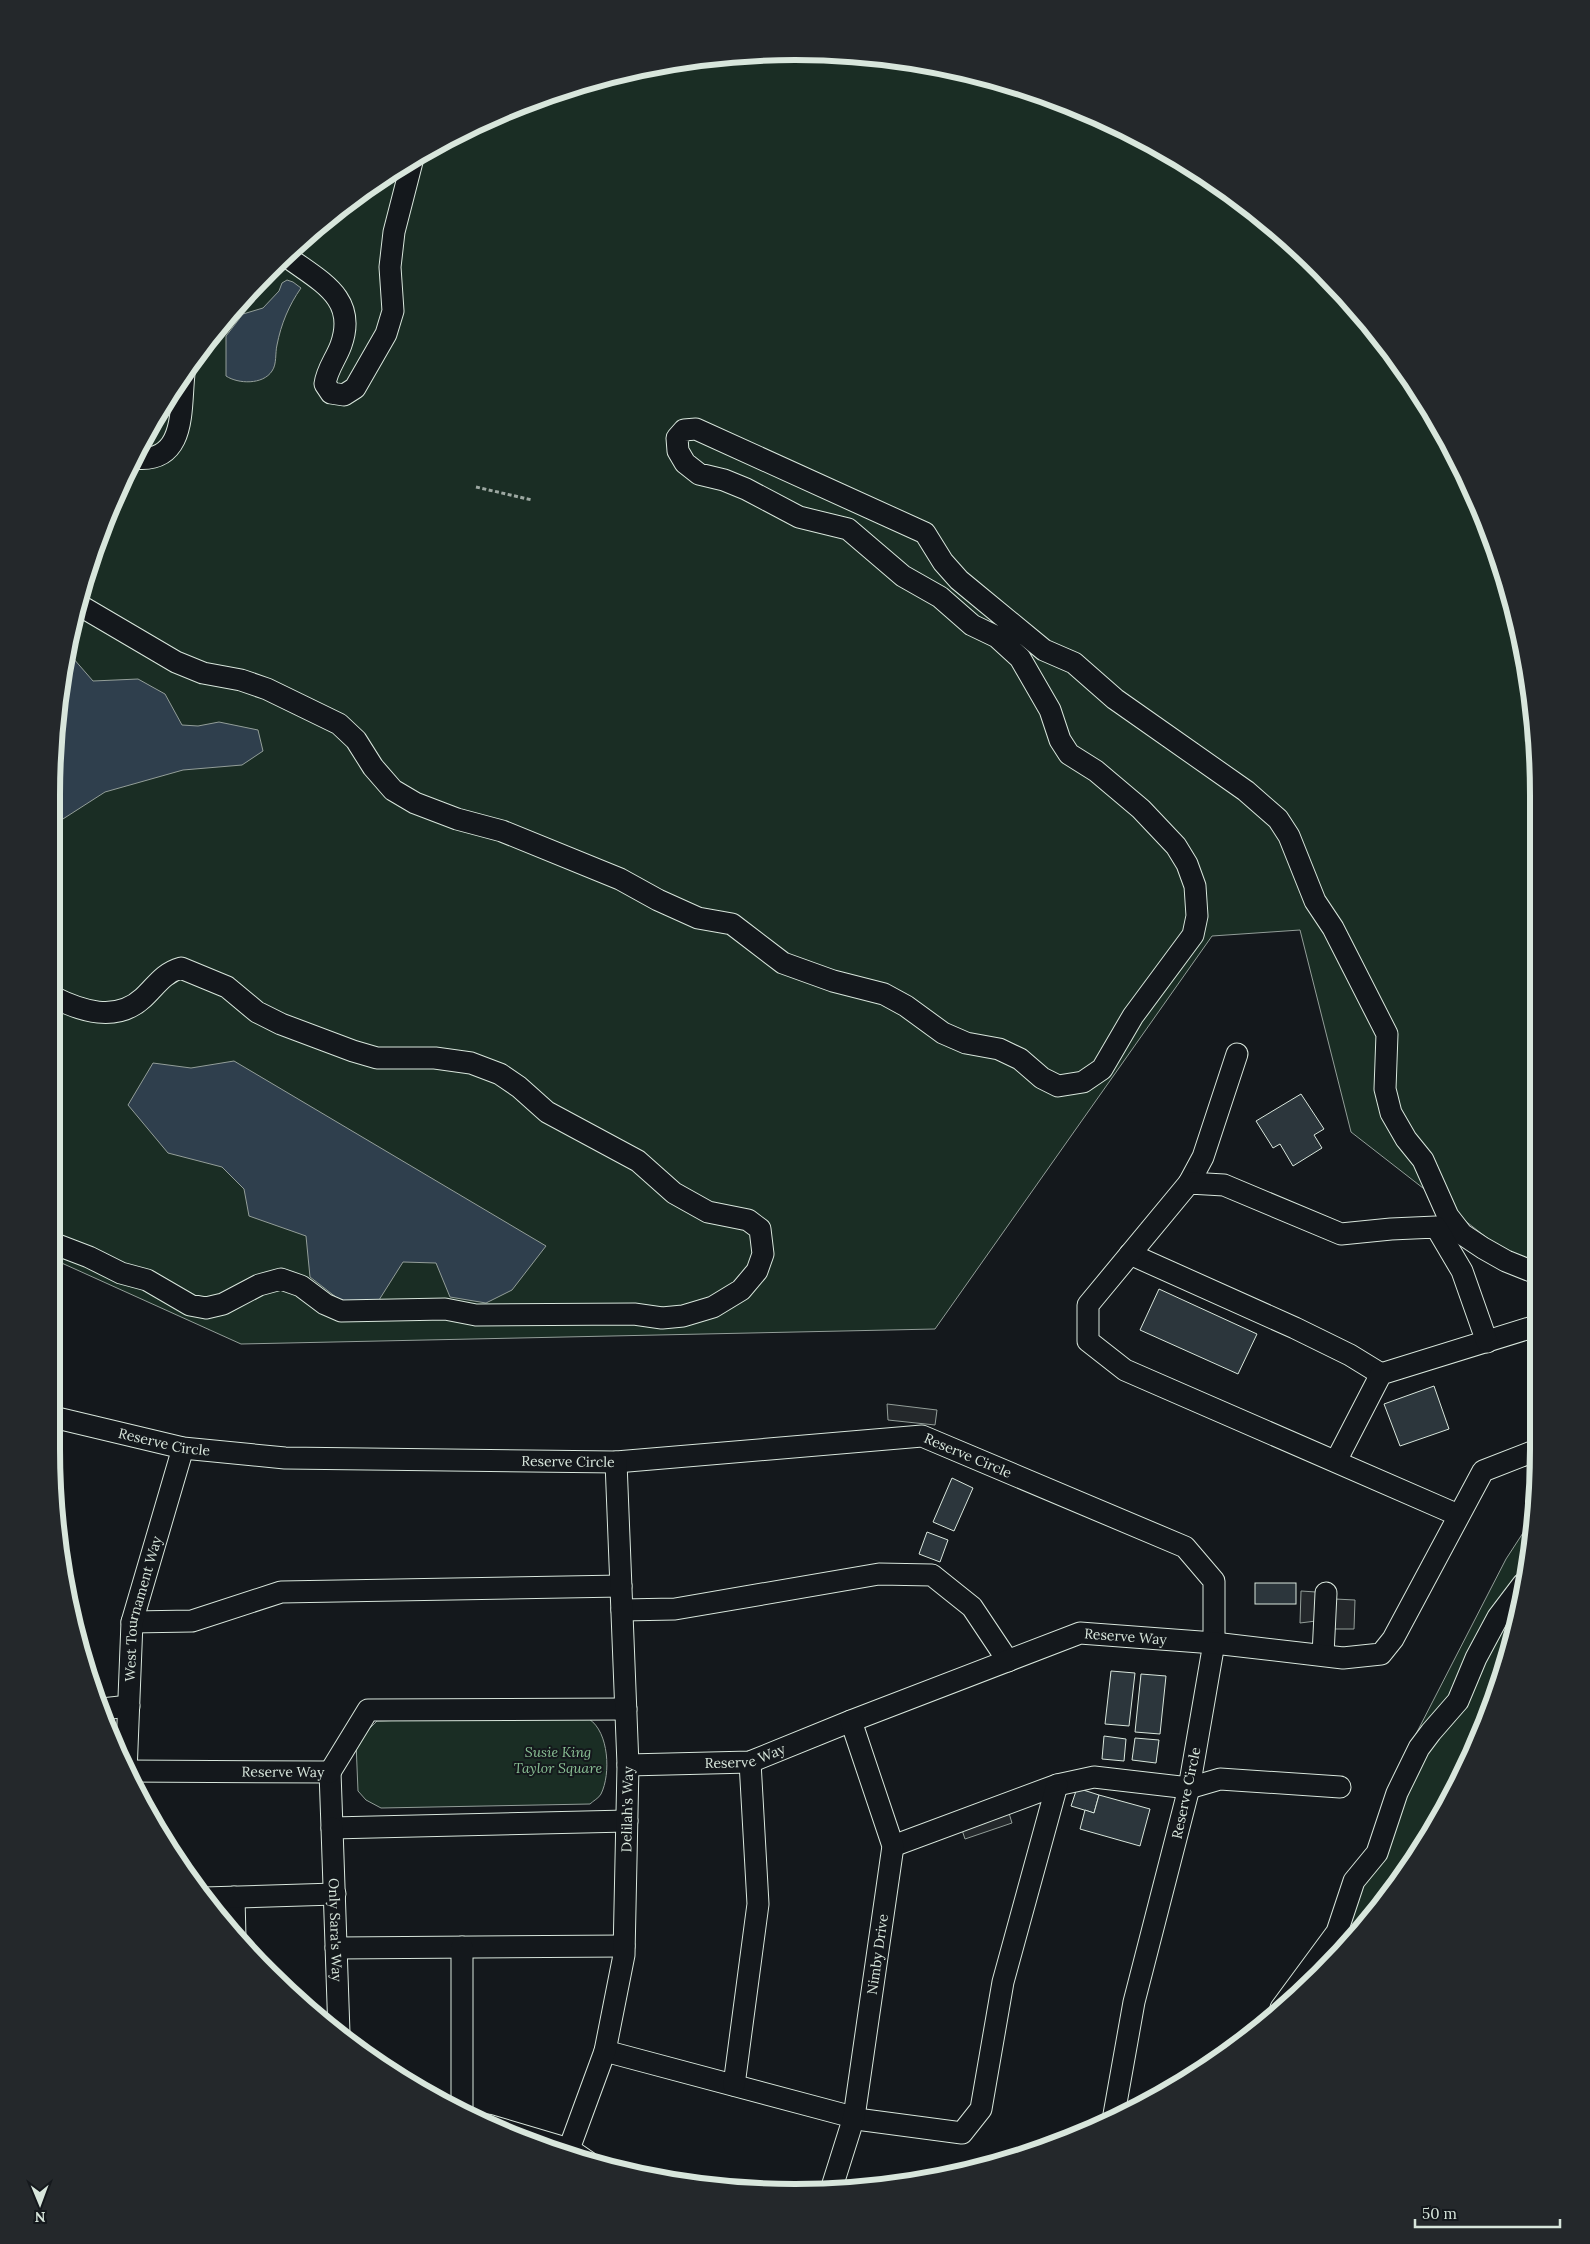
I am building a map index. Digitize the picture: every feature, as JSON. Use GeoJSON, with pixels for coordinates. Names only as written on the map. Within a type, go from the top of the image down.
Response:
{"type":"FeatureCollection","features":[{"type":"Feature","properties":{"kind":"street"},"geometry":{"type":"LineString","coordinates":[[291,260],[336,295],[344,310],[346,331],[339,352],[327,371],[325,384],[331,393],[344,395],[355,388],[386,334],[392,311],[390,267],[394,232],[410,169]]}},
{"type":"Feature","properties":{"kind":"street"},"geometry":{"type":"LineString","coordinates":[[142,459],[163,453],[175,441],[180,424],[183,389]]}},
{"type":"Feature","properties":{"kind":"street"},"geometry":{"type":"LineString","coordinates":[[84,608],[176,662],[203,673],[241,680],[267,689],[339,724],[356,740],[373,767],[394,790],[415,803],[502,831],[620,879],[658,900],[698,918],[732,924],[783,963],[834,981],[884,994],[906,1006],[943,1033],[966,1043],[998,1049],[1020,1059],[1042,1078],[1058,1086],[1084,1082],[1102,1069],[1133,1016],[1193,935],[1197,916],[1195,886],[1187,864],[1176,846],[1133,803],[1096,772],[1069,754],[1060,740],[1050,710],[1020,658],[996,637],[972,625],[940,597],[903,576],[848,529],[798,517],[746,489],[724,480],[699,474],[685,463],[678,452],[677,438],[684,430],[696,429],[870,507],[925,533],[943,562],[959,580],[1044,650],[1074,663],[1115,699],[1246,791],[1278,819],[1289,836],[1315,901],[1333,928],[1387,1034],[1385,1089],[1391,1113],[1406,1139],[1423,1160],[1448,1216],[1462,1234],[1483,1248],[1506,1261],[1530,1271]]}},
{"type":"Feature","properties":{"kind":"street"},"geometry":{"type":"LineString","coordinates":[[60,1001],[78,1010],[101,1014],[122,1010],[141,1000],[168,972],[181,968],[226,987],[257,1012],[281,1024],[353,1051],[376,1058],[435,1058],[471,1063],[500,1074],[519,1087],[547,1112],[638,1161],[674,1193],[708,1212],[748,1220],[760,1229],[764,1254],[758,1271],[741,1290],[714,1307],[684,1316],[662,1318],[634,1314],[476,1315],[445,1309],[341,1311],[325,1304],[301,1286],[281,1279],[259,1285],[223,1304],[206,1308],[190,1305],[147,1280],[120,1273],[89,1257],[60,1246]]}},
{"type":"Feature","properties":{"kind":"street"},"geometry":{"type":"LineString","coordinates":[[1238,1054],[1203,1157],[1188,1183],[1088,1305],[1088,1341],[1126,1370],[1458,1515]]}},
{"type":"Feature","properties":{"kind":"street"},"geometry":{"type":"LineString","coordinates":[[1188,1183],[1224,1185],[1341,1234],[1436,1227],[1462,1271],[1487,1342]]}},
{"type":"Feature","properties":{"kind":"street"},"geometry":{"type":"LineString","coordinates":[[1130,1254],[1304,1332],[1350,1355],[1381,1374]]}},
{"type":"Feature","properties":{"kind":"street"},"geometry":{"type":"LineString","coordinates":[[1336,1462],[1381,1374],[1530,1328]]}},
{"type":"Feature","properties":{"kind":"street","name":"Reserve Circle"},"geometry":{"type":"LineString","coordinates":[[60,1419],[183,1448],[285,1458],[616,1462],[922,1436],[1185,1547],[1214,1581],[1214,1643],[1189,1788],[1134,2002],[1115,2110]]}},
{"type":"Feature","properties":{"kind":"street","name":"West Tournament Way"},"geometry":{"type":"LineString","coordinates":[[127,1754],[132,1622],[183,1448]]}},
{"type":"Feature","properties":{"kind":"street","name":"Reserve Way"},"geometry":{"type":"LineString","coordinates":[[628,1765],[750,1762],[1080,1633],[1214,1643],[1343,1658],[1380,1654],[1393,1639],[1483,1471],[1530,1453]]}},
{"type":"Feature","properties":{"kind":"street","name":"Delilah's Way"},"geometry":{"type":"LineString","coordinates":[[569,2148],[604,2051],[624,1946],[628,1765],[616,1462]]}},
{"type":"Feature","properties":{"kind":"street"},"geometry":{"type":"LineString","coordinates":[[622,1610],[675,1609],[879,1574],[932,1575],[972,1607],[1008,1661]]}},
{"type":"Feature","properties":{"kind":"street"},"geometry":{"type":"LineString","coordinates":[[132,1622],[192,1621],[281,1592],[621,1586]]}},
{"type":"Feature","properties":{"kind":"street"},"geometry":{"type":"LineString","coordinates":[[1323,1655],[1326,1593]]}},
{"type":"Feature","properties":{"kind":"street"},"geometry":{"type":"LineString","coordinates":[[1298,1985],[1337,1932],[1354,1881],[1378,1853],[1397,1794],[1419,1748],[1458,1701],[1476,1658],[1498,1617],[1516,1594]]}},
{"type":"Feature","properties":{"kind":"street"},"geometry":{"type":"LineString","coordinates":[[108,1708],[129,1706]]}},
{"type":"Feature","properties":{"kind":"street"},"geometry":{"type":"LineString","coordinates":[[330,1772],[368,1710],[626,1709]]}},
{"type":"Feature","properties":{"kind":"street","name":"Nimby Drive"},"geometry":{"type":"LineString","coordinates":[[832,2182],[854,2117],[893,1846],[851,1721]]}},
{"type":"Feature","properties":{"kind":"street"},"geometry":{"type":"LineString","coordinates":[[734,2085],[758,1904],[750,1762]]}},
{"type":"Feature","properties":{"kind":"street","name":"Reserve Way"},"geometry":{"type":"LineString","coordinates":[[135,1771],[330,1772],[332,1828]]}},
{"type":"Feature","properties":{"kind":"street"},"geometry":{"type":"LineString","coordinates":[[893,1846],[1057,1785],[1094,1776],[1189,1788],[1220,1778],[1340,1787]]}},
{"type":"Feature","properties":{"kind":"street"},"geometry":{"type":"LineString","coordinates":[[604,2051],[854,2117],[962,2132],[981,2109],[1003,1982],[1057,1785]]}},
{"type":"Feature","properties":{"kind":"street"},"geometry":{"type":"LineString","coordinates":[[332,1828],[627,1821]]}},
{"type":"Feature","properties":{"kind":"street","name":"Only Sara's Way"},"geometry":{"type":"LineString","coordinates":[[332,1828],[339,2025]]}},
{"type":"Feature","properties":{"kind":"street"},"geometry":{"type":"LineString","coordinates":[[213,1898],[335,1894]]}},
{"type":"Feature","properties":{"kind":"street"},"geometry":{"type":"LineString","coordinates":[[234,1897],[234,1924]]}},
{"type":"Feature","properties":{"kind":"street"},"geometry":{"type":"LineString","coordinates":[[336,1948],[624,1946]]}},
{"type":"Feature","properties":{"kind":"street"},"geometry":{"type":"LineString","coordinates":[[462,1947],[462,2104]]}},
{"type":"Feature","properties":{"kind":"path"},"geometry":{"type":"LineString","coordinates":[[476,486],[532,500]]}},
{"type":"Feature","properties":{"kind":"green space"},"geometry":{"type":"Polygon","coordinates":[[[795,60],[891,66],[938,74],[985,85],[1031,99],[1076,116],[1162,158],[1203,184],[1280,242],[1315,275],[1348,310],[1378,348],[1432,428],[1474,514],[1491,559],[1505,605],[1516,652],[1524,699],[1530,795],[1530,1271],[1351,1132],[1300,930],[1212,936],[935,1329],[241,1344],[60,1262],[60,795],[66,699],[74,652],[85,605],[99,559],[116,514],[158,427],[184,387],[242,310],[275,275],[310,242],[387,184],[428,158],[514,116],[559,99],[605,85],[652,74],[699,66],[795,60]]]}},
{"type":"Feature","properties":{"kind":"green space"},"geometry":{"type":"Polygon","coordinates":[[[1525,1529],[1516,1592],[1505,1639],[1491,1685],[1474,1730],[1432,1817],[1406,1857],[1348,1934],[1327,1957],[1399,1767],[1506,1559],[1525,1529]]]}},
{"type":"Feature","properties":{"kind":"green space","name":"Susie King Taylor Square"},"geometry":{"type":"Polygon","coordinates":[[[580,1716],[589,1719],[601,1733],[606,1754],[606,1776],[600,1795],[590,1804],[381,1808],[366,1800],[358,1791],[356,1742],[377,1721],[580,1716]]]}},
{"type":"Feature","properties":{"kind":"shaded area"},"geometry":{"type":"Polygon","coordinates":[[[887,1404],[937,1410],[935,1425],[888,1420],[887,1404]]]}},
{"type":"Feature","properties":{"kind":"shaded area"},"geometry":{"type":"Polygon","coordinates":[[[1301,1591],[1316,1592],[1316,1621],[1300,1623],[1301,1591]]]}},
{"type":"Feature","properties":{"kind":"shaded area"},"geometry":{"type":"Polygon","coordinates":[[[1335,1599],[1355,1600],[1354,1629],[1334,1629],[1335,1599]]]}},
{"type":"Feature","properties":{"kind":"shaded area"},"geometry":{"type":"Polygon","coordinates":[[[1008,1810],[1012,1823],[965,1839],[961,1827],[1008,1810]]]}},
{"type":"Feature","properties":{"kind":"water"},"geometry":{"type":"Polygon","coordinates":[[[287,280],[301,288],[283,322],[277,345],[275,365],[272,371],[263,379],[250,382],[237,381],[226,376],[226,336],[243,314],[263,308],[279,291],[282,283],[287,280]]]}},
{"type":"Feature","properties":{"kind":"water"},"geometry":{"type":"Polygon","coordinates":[[[73,658],[93,681],[138,679],[165,694],[182,725],[198,726],[219,722],[258,730],[263,751],[242,765],[183,770],[105,792],[60,821],[62,747],[66,699],[73,658]]]}},
{"type":"Feature","properties":{"kind":"water"},"geometry":{"type":"Polygon","coordinates":[[[234,1061],[546,1246],[512,1290],[486,1303],[450,1297],[436,1263],[403,1262],[379,1300],[341,1301],[310,1277],[306,1236],[249,1216],[244,1189],[222,1167],[168,1153],[128,1105],[153,1063],[191,1068],[234,1061]]]}},
{"type":"Feature","properties":{"kind":"building"},"geometry":{"type":"Polygon","coordinates":[[[1301,1094],[1324,1129],[1314,1135],[1322,1148],[1293,1166],[1280,1144],[1273,1148],[1256,1121],[1301,1094]]]}},
{"type":"Feature","properties":{"kind":"building"},"geometry":{"type":"Polygon","coordinates":[[[1159,1289],[1257,1334],[1238,1374],[1140,1330],[1159,1289]]]}},
{"type":"Feature","properties":{"kind":"building"},"geometry":{"type":"Polygon","coordinates":[[[1434,1386],[1449,1429],[1400,1446],[1384,1404],[1434,1386]]]}},
{"type":"Feature","properties":{"kind":"building"},"geometry":{"type":"Polygon","coordinates":[[[952,1478],[973,1488],[954,1531],[933,1522],[952,1478]]]}},
{"type":"Feature","properties":{"kind":"building"},"geometry":{"type":"Polygon","coordinates":[[[927,1532],[948,1540],[940,1562],[919,1554],[927,1532]]]}},
{"type":"Feature","properties":{"kind":"building"},"geometry":{"type":"Polygon","coordinates":[[[1255,1583],[1296,1583],[1296,1604],[1255,1604],[1255,1583]]]}},
{"type":"Feature","properties":{"kind":"building"},"geometry":{"type":"Polygon","coordinates":[[[1111,1671],[1135,1673],[1129,1726],[1105,1724],[1111,1671]]]}},
{"type":"Feature","properties":{"kind":"building"},"geometry":{"type":"Polygon","coordinates":[[[1141,1674],[1166,1676],[1160,1734],[1135,1732],[1141,1674]]]}},
{"type":"Feature","properties":{"kind":"building"},"geometry":{"type":"Polygon","coordinates":[[[1104,1736],[1126,1739],[1124,1761],[1102,1759],[1104,1736]]]}},
{"type":"Feature","properties":{"kind":"building"},"geometry":{"type":"Polygon","coordinates":[[[1135,1738],[1159,1740],[1156,1763],[1132,1760],[1135,1738]]]}},
{"type":"Feature","properties":{"kind":"building"},"geometry":{"type":"Polygon","coordinates":[[[1077,1788],[1099,1795],[1094,1813],[1071,1806],[1077,1788]]]}},
{"type":"Feature","properties":{"kind":"building"},"geometry":{"type":"Polygon","coordinates":[[[1099,1795],[1150,1809],[1140,1846],[1080,1829],[1085,1810],[1094,1813],[1099,1795]]]}}]}
